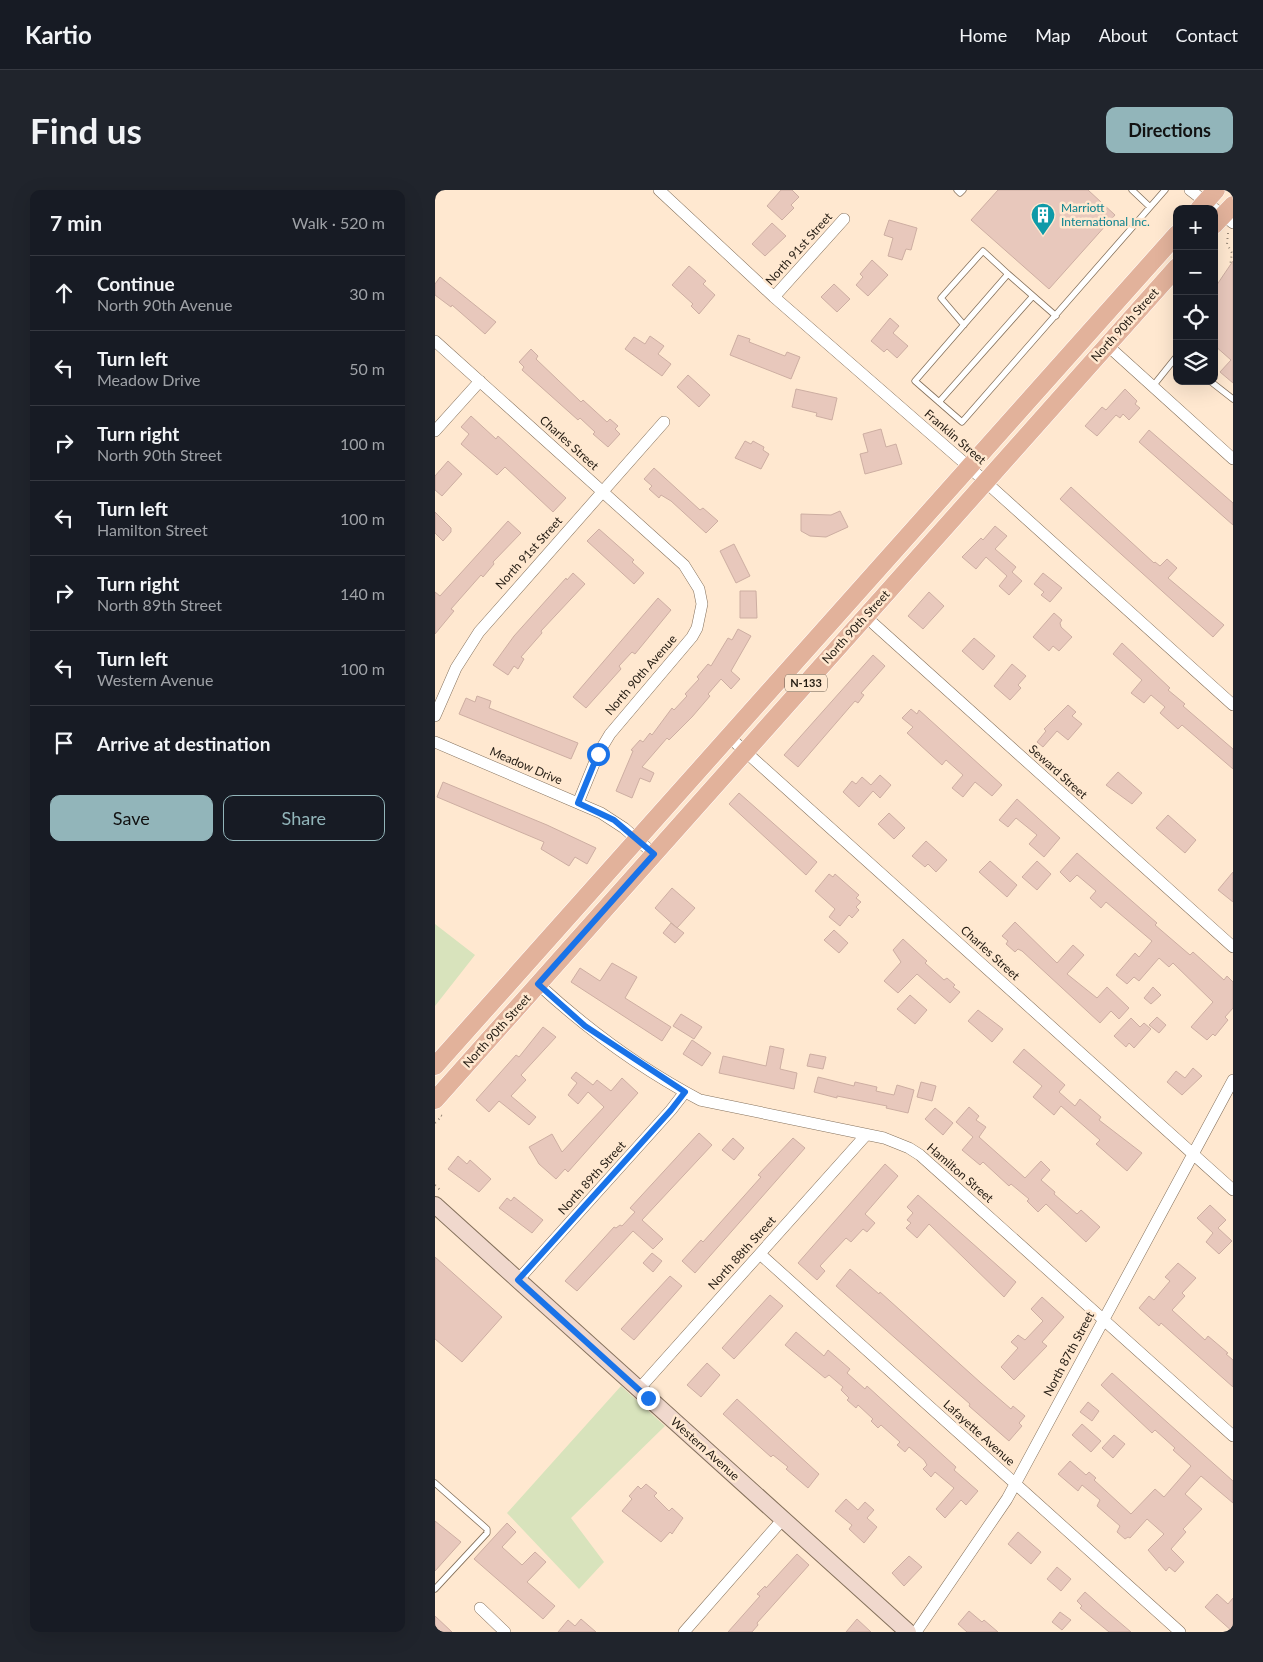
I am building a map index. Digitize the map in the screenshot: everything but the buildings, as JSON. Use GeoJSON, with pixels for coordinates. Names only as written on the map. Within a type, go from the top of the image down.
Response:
{"type":"FeatureCollection","features":[{"type":"Feature","properties":{"kind":"main road","name":"North 90th Street"},"geometry":{"type":"LineString","coordinates":[[435,1066],[1173,238]]}},
{"type":"Feature","properties":{"kind":"main road","name":"North 90th Street"},"geometry":{"type":"LineString","coordinates":[[435,1100],[1173,271]]}},
{"type":"Feature","properties":{"kind":"street","name":"Franklin Street"},"geometry":{"type":"LineString","coordinates":[[659,190],[774,297],[969,467],[1233,705]]}},
{"type":"Feature","properties":{"kind":"street"},"geometry":{"type":"LineString","coordinates":[[1190,190],[1207,200],[1226,220]]}},
{"type":"Feature","properties":{"kind":"street","name":"North 91st Street"},"geometry":{"type":"LineString","coordinates":[[774,297],[844,219]]}},
{"type":"Feature","properties":{"kind":"street","name":"Charles Street"},"geometry":{"type":"LineString","coordinates":[[435,341],[683,565]]}},
{"type":"Feature","properties":{"kind":"street"},"geometry":{"type":"LineString","coordinates":[[1107,345],[1233,459]]}},
{"type":"Feature","properties":{"kind":"street"},"geometry":{"type":"LineString","coordinates":[[435,431],[480,381]]}},
{"type":"Feature","properties":{"kind":"street","name":"North 91st Street"},"geometry":{"type":"LineString","coordinates":[[435,716],[456,668],[479,632],[665,422]]}},
{"type":"Feature","properties":{"kind":"street","name":"North 90th Avenue"},"geometry":{"type":"LineString","coordinates":[[578,803],[598,754],[610,734],[692,637],[697,628],[701,604],[699,589],[683,565]]}},
{"type":"Feature","properties":{"kind":"street","name":"Seward Street"},"geometry":{"type":"LineString","coordinates":[[865,616],[1233,947]]}},
{"type":"Feature","properties":{"kind":"street","name":"Charles Street"},"geometry":{"type":"LineString","coordinates":[[728,736],[1233,1190]]}},
{"type":"Feature","properties":{"kind":"street","name":"Meadow Drive"},"geometry":{"type":"LineString","coordinates":[[435,742],[614,820],[654,854]]}},
{"type":"Feature","properties":{"kind":"street","name":"Hamilton Street"},"geometry":{"type":"LineString","coordinates":[[538,984],[585,1026],[685,1092],[717,1105],[898,1142],[920,1155],[1233,1436]]}},
{"type":"Feature","properties":{"kind":"street","name":"North 87th Street"},"geometry":{"type":"LineString","coordinates":[[916,1632],[1007,1499],[1233,1080]]}},
{"type":"Feature","properties":{"kind":"street","name":"North 89th Street"},"geometry":{"type":"LineString","coordinates":[[518,1280],[685,1092]]}},
{"type":"Feature","properties":{"kind":"street","name":"North 88th Street"},"geometry":{"type":"LineString","coordinates":[[639,1389],[866,1135]]}},
{"type":"Feature","properties":{"kind":"street","name":"Western Avenue"},"geometry":{"type":"LineString","coordinates":[[435,1205],[908,1632]]}},
{"type":"Feature","properties":{"kind":"street","name":"Lafayette Avenue"},"geometry":{"type":"LineString","coordinates":[[760,1254],[1180,1632]]}},
{"type":"Feature","properties":{"kind":"street"},"geometry":{"type":"LineString","coordinates":[[684,1632],[783,1519]]}},
{"type":"Feature","properties":{"kind":"street"},"geometry":{"type":"LineString","coordinates":[[480,1608],[505,1632]]}},
{"type":"Feature","properties":{"kind":"lane"},"geometry":{"type":"LineString","coordinates":[[957,190],[960,193],[963,190]]}},
{"type":"Feature","properties":{"kind":"lane"},"geometry":{"type":"LineString","coordinates":[[1132,190],[1150,206]]}},
{"type":"Feature","properties":{"kind":"lane"},"geometry":{"type":"LineString","coordinates":[[1008,274],[915,381],[962,422],[1165,190]]}},
{"type":"Feature","properties":{"kind":"lane"},"geometry":{"type":"LineString","coordinates":[[964,324],[941,298],[983,251],[1056,316]]}},
{"type":"Feature","properties":{"kind":"lane"},"geometry":{"type":"LineString","coordinates":[[939,402],[1033,296]]}},
{"type":"Feature","properties":{"kind":"lane"},"geometry":{"type":"LineString","coordinates":[[1153,386],[1173,361]]}},
{"type":"Feature","properties":{"kind":"lane"},"geometry":{"type":"LineString","coordinates":[[1215,385],[1233,399]]}},
{"type":"Feature","properties":{"kind":"lane"},"geometry":{"type":"LineString","coordinates":[[435,1483],[487,1529],[487,1533],[435,1589]]}},
{"type":"Feature","properties":{"kind":"path"},"geometry":{"type":"LineString","coordinates":[[1226,220],[1226,236],[1231,252],[1230,266]]}},
{"type":"Feature","properties":{"kind":"path"},"geometry":{"type":"LineString","coordinates":[[435,1110],[442,1116],[435,1123]]}},
{"type":"Feature","properties":{"kind":"green space"},"geometry":{"type":"Polygon","coordinates":[[[435,924],[475,955],[435,1006],[435,924]]]}},
{"type":"Feature","properties":{"kind":"green space"},"geometry":{"type":"Polygon","coordinates":[[[621,1386],[665,1426],[571,1518],[604,1562],[579,1589],[507,1513],[621,1386]]]}},
{"type":"Feature","properties":{"kind":"place","name":"Marriott International Inc."},"geometry":{"type":"Point","coordinates":[1043,236]}},
{"type":"Feature","properties":{"kind":"route"},"geometry":{"type":"LineString","coordinates":[[598,754],[578,803],[614,820],[654,854],[538,984],[585,1026],[685,1092],[518,1280],[648,1398]]}}]}
